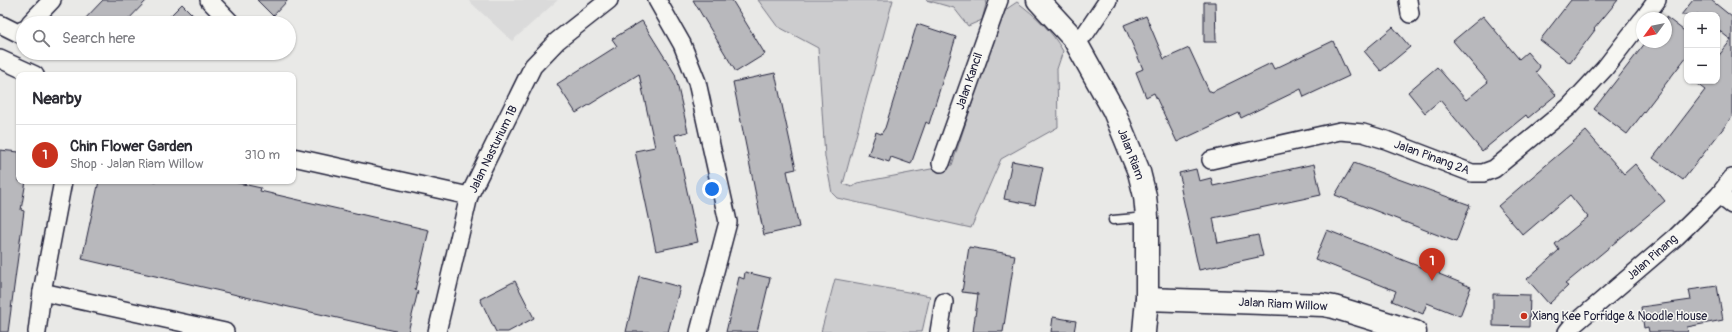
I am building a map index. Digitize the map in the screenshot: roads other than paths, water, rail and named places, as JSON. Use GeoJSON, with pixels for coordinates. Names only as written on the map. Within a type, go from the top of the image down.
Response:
{"type":"FeatureCollection","features":[{"type":"Feature","properties":{"kind":"main road","name":"Jalan Riam"},"geometry":{"type":"LineString","coordinates":[[1038,0],[1074,38],[1114,111],[1139,172],[1145,196],[1147,217],[1147,299],[1144,332]]}},
{"type":"Feature","properties":{"kind":"main road","name":"Jalan Riam Willow"},"geometry":{"type":"LineString","coordinates":[[1147,299],[1323,305],[1415,332]]}},
{"type":"Feature","properties":{"kind":"street"},"geometry":{"type":"LineString","coordinates":[[37,16],[52,0]]}},
{"type":"Feature","properties":{"kind":"street"},"geometry":{"type":"LineString","coordinates":[[209,0],[224,16]]}},
{"type":"Feature","properties":{"kind":"street","name":"Jalan Nasturium 1B"},"geometry":{"type":"LineString","coordinates":[[436,332],[470,196],[533,66],[557,41],[609,0]]}},
{"type":"Feature","properties":{"kind":"street"},"geometry":{"type":"LineString","coordinates":[[657,0],[682,44],[697,82],[728,222],[699,332]]}},
{"type":"Feature","properties":{"kind":"street","name":"Jalan Kancil"},"geometry":{"type":"LineString","coordinates":[[941,163],[999,0]]}},
{"type":"Feature","properties":{"kind":"street"},"geometry":{"type":"LineString","coordinates":[[1074,38],[1086,34],[1108,0]]}},
{"type":"Feature","properties":{"kind":"street","name":"Jalan Pinang 2A"},"geometry":{"type":"LineString","coordinates":[[1648,12],[1657,0]]}},
{"type":"Feature","properties":{"kind":"street"},"geometry":{"type":"LineString","coordinates":[[0,24],[16,28]]}},
{"type":"Feature","properties":{"kind":"street","name":"Jalan Pinang 2A"},"geometry":{"type":"LineString","coordinates":[[1211,160],[1340,131],[1362,133],[1380,138],[1472,173],[1483,173],[1494,169],[1529,142],[1569,107],[1605,68],[1636,28]]}},
{"type":"Feature","properties":{"kind":"street"},"geometry":{"type":"LineString","coordinates":[[0,59],[28,72]]}},
{"type":"Feature","properties":{"kind":"street"},"geometry":{"type":"LineString","coordinates":[[296,158],[470,196]]}},
{"type":"Feature","properties":{"kind":"street","name":"Jalan Pinang"},"geometry":{"type":"LineString","coordinates":[[1567,332],[1676,237],[1726,200],[1732,178]]}},
{"type":"Feature","properties":{"kind":"street"},"geometry":{"type":"LineString","coordinates":[[37,332],[42,292],[62,184]]}},
{"type":"Feature","properties":{"kind":"street"},"geometry":{"type":"LineString","coordinates":[[42,292],[225,332]]}},
{"type":"Feature","properties":{"kind":"street"},"geometry":{"type":"LineString","coordinates":[[939,332],[944,302]]}},
{"type":"Feature","properties":{"kind":"lane"},"geometry":{"type":"LineString","coordinates":[[1112,220],[1147,217]]}},
{"type":"Feature","properties":{"kind":"place","name":"Chin Flower Garden"},"geometry":{"type":"Point","coordinates":[1432,281]}},
{"type":"Feature","properties":{"kind":"place","name":"Xiang Kee Porridge & Noodle House"},"geometry":{"type":"Point","coordinates":[1524,316]}}]}
